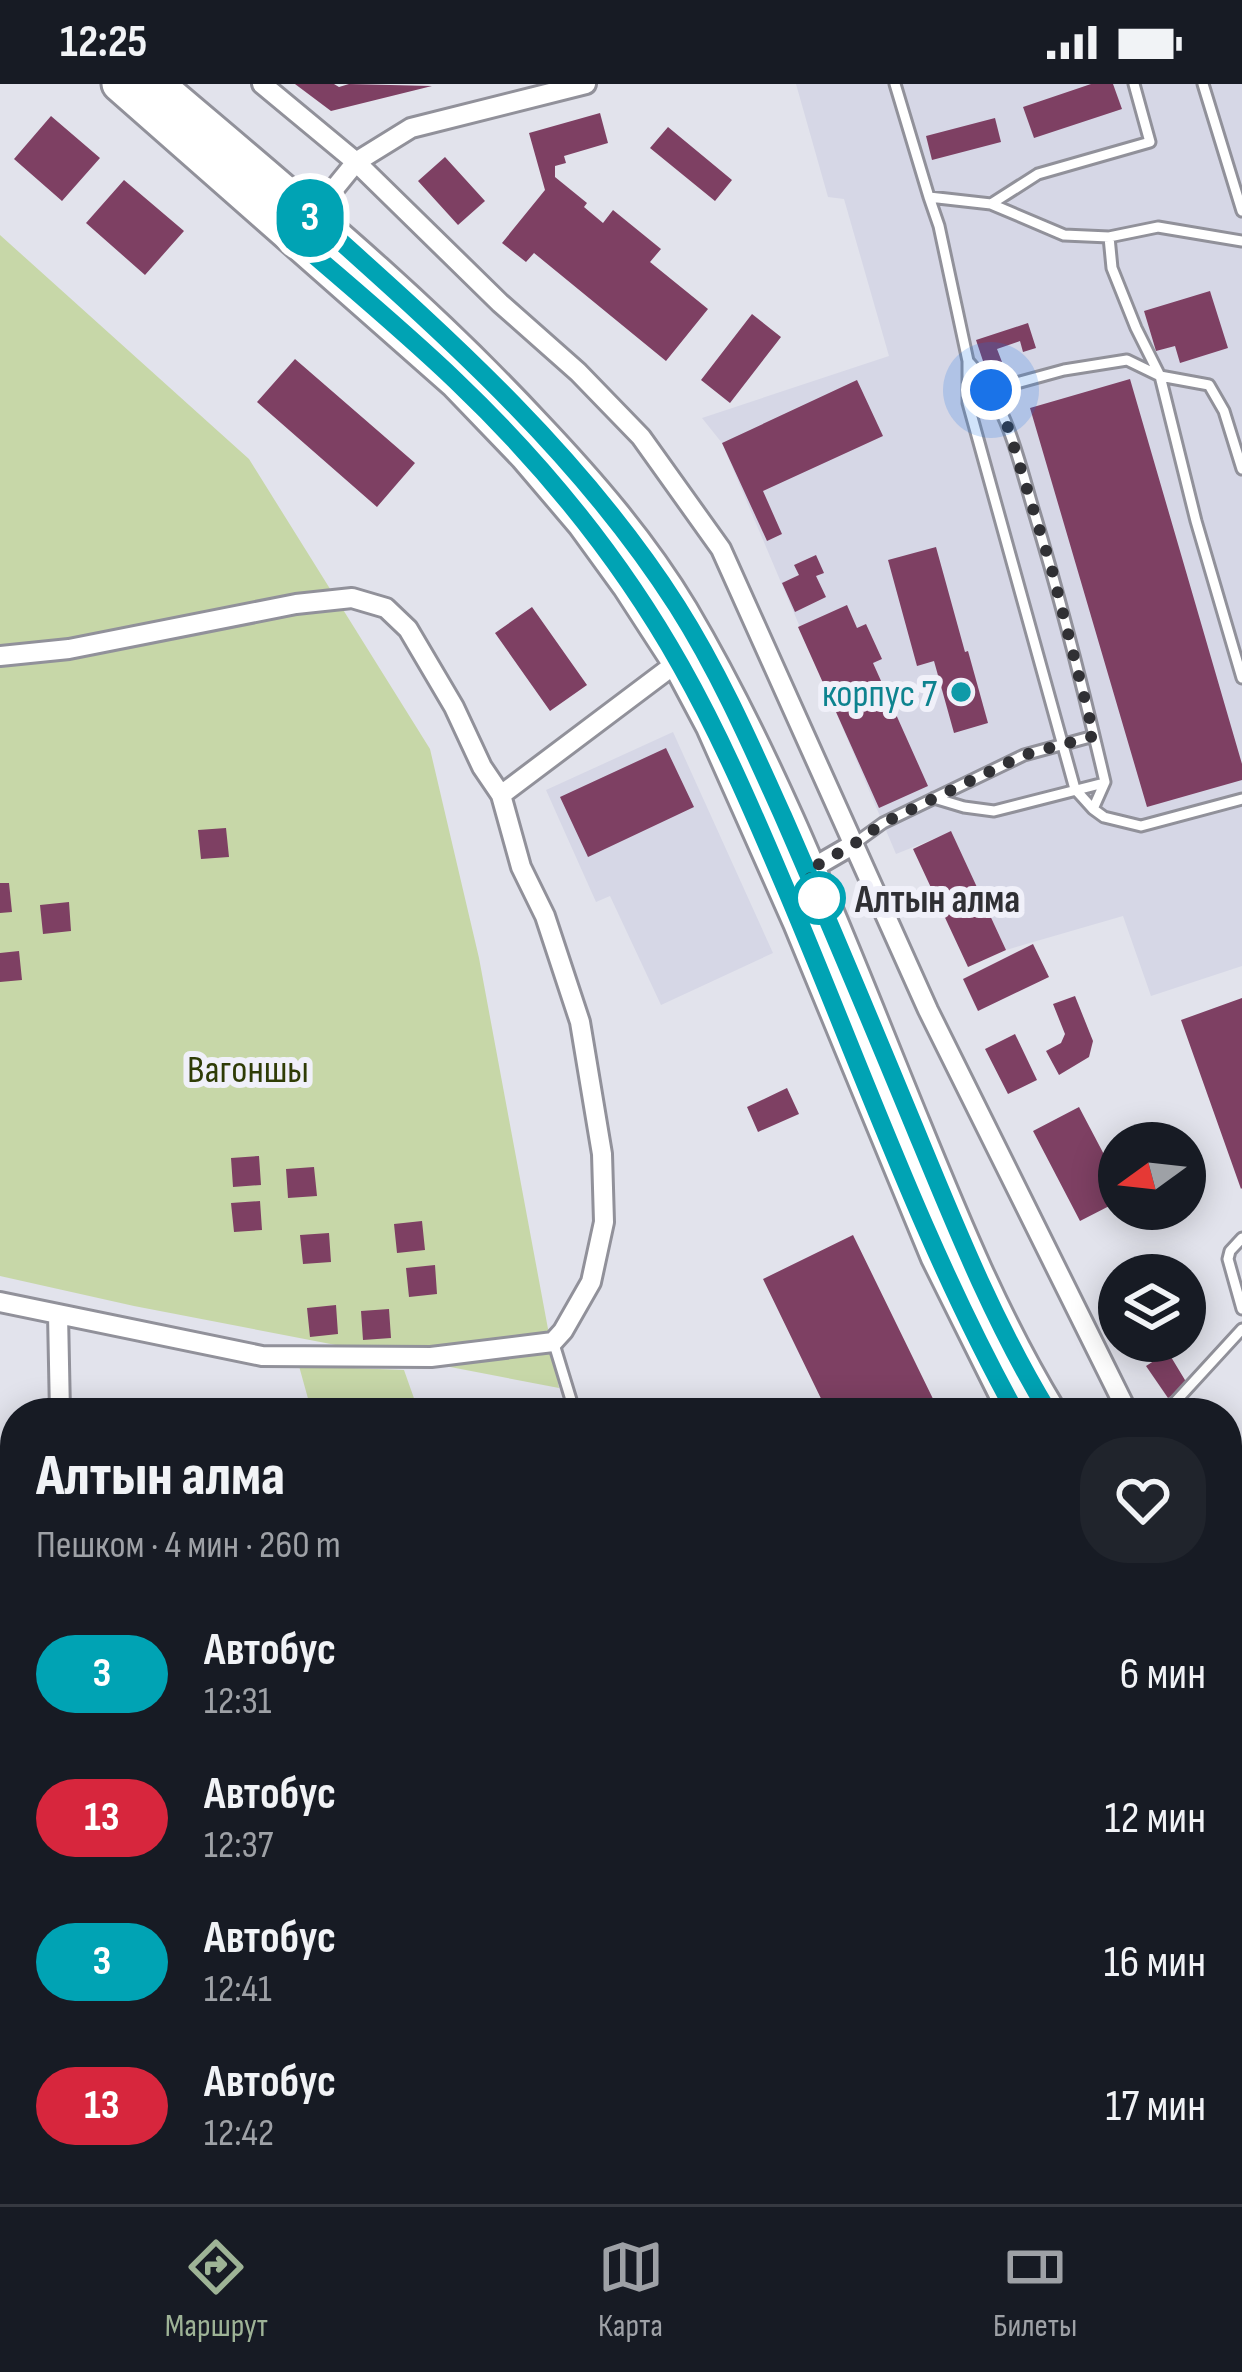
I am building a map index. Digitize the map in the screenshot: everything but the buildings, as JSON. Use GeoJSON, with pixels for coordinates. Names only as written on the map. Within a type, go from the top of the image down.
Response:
{"type":"FeatureCollection","features":[{"type":"Feature","properties":{"kind":"highway"},"geometry":{"type":"LineString","coordinates":[[119,84],[484,373],[633,541],[734,706],[938,1256],[1009,1398]]}},
{"type":"Feature","properties":{"kind":"highway"},"geometry":{"type":"LineString","coordinates":[[158,84],[527,455],[629,584],[679,662],[796,878],[996,1312],[1041,1398]]}},
{"type":"Feature","properties":{"kind":"street"},"geometry":{"type":"LineString","coordinates":[[302,226],[356,162],[411,128],[586,84]]}},
{"type":"Feature","properties":{"kind":"street"},"geometry":{"type":"LineString","coordinates":[[269,86],[578,372],[641,437],[721,549],[928,1010],[1121,1398]]}},
{"type":"Feature","properties":{"kind":"street"},"geometry":{"type":"LineString","coordinates":[[0,656],[69,649],[296,604],[352,598],[386,608],[408,629],[501,795],[521,867],[545,916],[580,1022],[602,1154],[604,1222],[591,1282],[553,1342],[430,1358],[262,1356],[0,1302]]}},
{"type":"Feature","properties":{"kind":"street"},"geometry":{"type":"LineString","coordinates":[[501,795],[679,662]]}},
{"type":"Feature","properties":{"kind":"street"},"geometry":{"type":"LineString","coordinates":[[796,878],[854,844]]}},
{"type":"Feature","properties":{"kind":"street"},"geometry":{"type":"LineString","coordinates":[[58,1314],[60,1398]]}},
{"type":"Feature","properties":{"kind":"lane"},"geometry":{"type":"LineString","coordinates":[[895,84],[939,226],[968,361],[968,403],[1075,789],[1104,817],[1141,826],[1242,799]]}},
{"type":"Feature","properties":{"kind":"lane"},"geometry":{"type":"LineString","coordinates":[[991,204],[1038,174],[1150,142],[1135,84]]}},
{"type":"Feature","properties":{"kind":"lane"},"geometry":{"type":"LineString","coordinates":[[1203,84],[1242,211]]}},
{"type":"Feature","properties":{"kind":"lane"},"geometry":{"type":"LineString","coordinates":[[928,197],[991,204],[1064,235],[1108,237],[1158,227],[1242,241]]}},
{"type":"Feature","properties":{"kind":"lane"},"geometry":{"type":"LineString","coordinates":[[1108,237],[1112,268],[1160,376],[1242,679]]}},
{"type":"Feature","properties":{"kind":"lane"},"geometry":{"type":"LineString","coordinates":[[991,390],[1064,370],[1127,360],[1160,376],[1209,385],[1224,411],[1242,469]]}},
{"type":"Feature","properties":{"kind":"lane"},"geometry":{"type":"LineString","coordinates":[[968,361],[1005,418],[1052,570],[1105,782],[1093,809]]}},
{"type":"Feature","properties":{"kind":"lane"},"geometry":{"type":"LineString","coordinates":[[854,844],[883,823],[1024,755],[1094,736]]}},
{"type":"Feature","properties":{"kind":"lane"},"geometry":{"type":"LineString","coordinates":[[934,798],[994,811],[1105,782]]}},
{"type":"Feature","properties":{"kind":"lane"},"geometry":{"type":"LineString","coordinates":[[1242,1238],[1228,1259],[1242,1309]]}},
{"type":"Feature","properties":{"kind":"lane"},"geometry":{"type":"LineString","coordinates":[[1179,1398],[1242,1329]]}},
{"type":"Feature","properties":{"kind":"lane"},"geometry":{"type":"LineString","coordinates":[[553,1342],[570,1398]]}},
{"type":"Feature","properties":{"kind":"shaded area","name":"Алтын алма"},"geometry":{"type":"Polygon","coordinates":[[[796,84],[1242,84],[1242,966],[1151,996],[1123,916],[1006,950],[951,832],[896,854],[722,443],[702,418],[889,356],[844,199],[828,197],[796,84]]]}},
{"type":"Feature","properties":{"kind":"shaded area"},"geometry":{"type":"Polygon","coordinates":[[[673,732],[773,953],[661,1005],[610,896],[596,902],[546,790],[673,732]]]}},
{"type":"Feature","properties":{"kind":"green space","name":"Вагоншы"},"geometry":{"type":"Polygon","coordinates":[[[0,235],[249,459],[430,749],[479,958],[559,1388],[0,1276],[0,235]]]}},
{"type":"Feature","properties":{"kind":"green space"},"geometry":{"type":"Polygon","coordinates":[[[299,1366],[404,1370],[414,1398],[308,1398],[299,1366]]]}},
{"type":"Feature","properties":{"kind":"bus line","name":"3"},"geometry":{"type":"LineString","coordinates":[[1009,1398],[938,1256],[754,812],[679,662],[584,522],[527,455],[456,381],[292,236],[312,216],[484,373],[563,457],[633,541],[678,608],[734,706],[942,1196],[1040,1398]]}},
{"type":"Feature","properties":{"kind":"place","name":"корпус 7"},"geometry":{"type":"Point","coordinates":[961,692]}},
{"type":"Feature","properties":{"kind":"place","name":"Алтын алма"},"geometry":{"type":"Point","coordinates":[819,898]}},
{"type":"Feature","properties":{"kind":"route"},"geometry":{"type":"LineString","coordinates":[[819,898],[807,871],[883,823],[1024,755],[1094,736],[1052,570],[1005,418],[991,390]]}}]}
